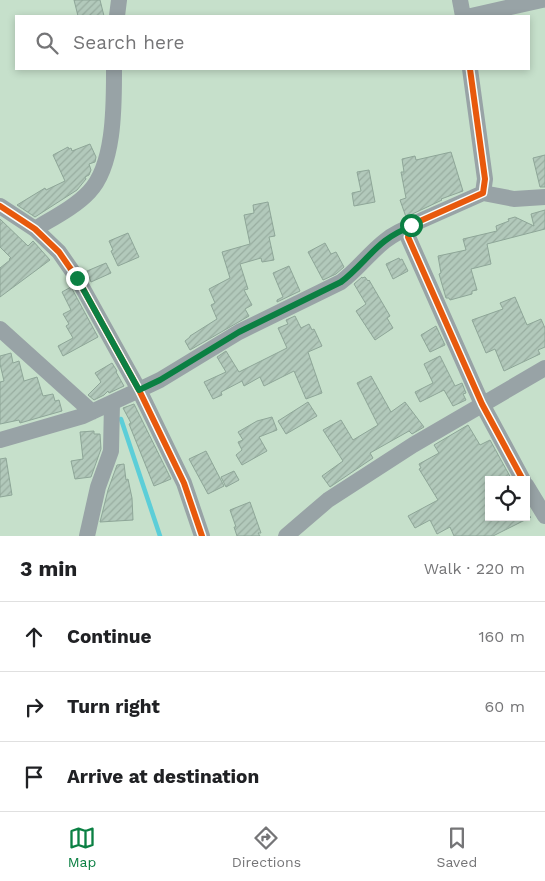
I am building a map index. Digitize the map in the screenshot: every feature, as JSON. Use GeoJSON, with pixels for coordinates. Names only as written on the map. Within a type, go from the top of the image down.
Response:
{"type":"FeatureCollection","features":[{"type":"Feature","properties":{"kind":"street"},"geometry":{"type":"LineString","coordinates":[[117,15],[119,0]]}},
{"type":"Feature","properties":{"kind":"street"},"geometry":{"type":"LineString","coordinates":[[460,0],[463,15]]}},
{"type":"Feature","properties":{"kind":"street"},"geometry":{"type":"LineString","coordinates":[[475,15],[542,0]]}},
{"type":"Feature","properties":{"kind":"street"},"geometry":{"type":"LineString","coordinates":[[35,229],[83,198],[100,177],[107,161],[114,104],[114,70]]}},
{"type":"Feature","properties":{"kind":"street"},"geometry":{"type":"LineString","coordinates":[[470,70],[486,179],[483,193]]}},
{"type":"Feature","properties":{"kind":"street"},"geometry":{"type":"LineString","coordinates":[[521,476],[482,404],[408,237],[411,225],[483,193],[514,199],[545,197]]}},
{"type":"Feature","properties":{"kind":"street"},"geometry":{"type":"LineString","coordinates":[[0,206],[35,229],[59,252],[77,278],[139,390],[184,483],[202,536]]}},
{"type":"Feature","properties":{"kind":"street"},"geometry":{"type":"LineString","coordinates":[[0,440],[83,416],[160,380],[239,332],[341,282],[354,272],[378,245],[397,231],[411,227]]}},
{"type":"Feature","properties":{"kind":"street"},"geometry":{"type":"LineString","coordinates":[[0,329],[92,412]]}},
{"type":"Feature","properties":{"kind":"street"},"geometry":{"type":"LineString","coordinates":[[286,536],[328,500],[414,445],[545,368]]}},
{"type":"Feature","properties":{"kind":"street"},"geometry":{"type":"LineString","coordinates":[[87,536],[98,487],[111,450],[112,402]]}},
{"type":"Feature","properties":{"kind":"street"},"geometry":{"type":"LineString","coordinates":[[530,492],[545,516]]}},
{"type":"Feature","properties":{"kind":"building"},"geometry":{"type":"Polygon","coordinates":[[[74,0],[100,0],[104,15],[78,15],[74,0]]]}},
{"type":"Feature","properties":{"kind":"building"},"geometry":{"type":"Polygon","coordinates":[[[90,144],[96,157],[95,162],[89,164],[91,170],[89,175],[85,177],[86,179],[77,190],[35,217],[17,205],[45,188],[46,190],[65,181],[53,155],[68,147],[72,151],[90,144]]]}},
{"type":"Feature","properties":{"kind":"building"},"geometry":{"type":"Polygon","coordinates":[[[451,152],[463,191],[441,199],[406,217],[400,200],[406,198],[401,172],[404,172],[402,159],[415,156],[416,160],[451,152]]]}},
{"type":"Feature","properties":{"kind":"building"},"geometry":{"type":"Polygon","coordinates":[[[545,155],[545,187],[540,187],[533,158],[545,155]]]}},
{"type":"Feature","properties":{"kind":"building"},"geometry":{"type":"Polygon","coordinates":[[[369,170],[375,202],[354,206],[352,193],[361,191],[357,172],[369,170]]]}},
{"type":"Feature","properties":{"kind":"building"},"geometry":{"type":"Polygon","coordinates":[[[268,202],[275,236],[269,237],[274,260],[262,262],[261,258],[240,264],[248,289],[244,290],[252,305],[245,309],[249,316],[190,350],[185,341],[217,319],[211,305],[215,303],[209,289],[230,278],[222,252],[250,244],[244,215],[254,213],[253,205],[268,202]]]}},
{"type":"Feature","properties":{"kind":"building"},"geometry":{"type":"Polygon","coordinates":[[[545,210],[545,229],[487,244],[491,264],[471,269],[477,290],[472,291],[472,294],[450,300],[446,298],[439,274],[441,273],[438,256],[466,250],[463,239],[497,231],[496,226],[509,221],[508,219],[515,217],[534,226],[531,214],[545,210]]]}},
{"type":"Feature","properties":{"kind":"building"},"geometry":{"type":"Polygon","coordinates":[[[0,219],[28,246],[33,241],[50,260],[0,297],[0,268],[11,258],[0,247],[0,219]]]}},
{"type":"Feature","properties":{"kind":"building"},"geometry":{"type":"Polygon","coordinates":[[[128,233],[139,257],[118,266],[111,251],[113,250],[109,241],[128,233]]]}},
{"type":"Feature","properties":{"kind":"building"},"geometry":{"type":"Polygon","coordinates":[[[325,243],[331,254],[336,252],[344,267],[336,274],[323,280],[308,252],[325,243]]]}},
{"type":"Feature","properties":{"kind":"building"},"geometry":{"type":"Polygon","coordinates":[[[399,258],[400,260],[402,259],[408,271],[393,279],[386,264],[399,258]]]}},
{"type":"Feature","properties":{"kind":"building"},"geometry":{"type":"Polygon","coordinates":[[[106,263],[111,273],[91,282],[87,271],[106,263]]]}},
{"type":"Feature","properties":{"kind":"building"},"geometry":{"type":"Polygon","coordinates":[[[289,266],[300,291],[277,302],[277,300],[283,297],[273,273],[289,266]]]}},
{"type":"Feature","properties":{"kind":"building"},"geometry":{"type":"Polygon","coordinates":[[[362,277],[369,280],[390,316],[387,318],[393,328],[375,340],[356,311],[366,304],[354,284],[362,277]]]}},
{"type":"Feature","properties":{"kind":"building"},"geometry":{"type":"Polygon","coordinates":[[[71,287],[98,337],[63,356],[58,346],[73,338],[66,326],[69,324],[63,314],[71,310],[62,292],[71,287]]]}},
{"type":"Feature","properties":{"kind":"building"},"geometry":{"type":"Polygon","coordinates":[[[515,297],[527,325],[541,319],[545,328],[545,347],[538,350],[540,354],[504,371],[495,349],[486,353],[472,320],[503,309],[500,303],[515,297]]]}},
{"type":"Feature","properties":{"kind":"building"},"geometry":{"type":"Polygon","coordinates":[[[295,316],[301,328],[309,324],[312,330],[314,329],[322,346],[308,352],[322,393],[306,399],[294,371],[264,386],[260,377],[244,386],[242,381],[221,392],[222,395],[213,399],[204,382],[226,372],[217,357],[226,351],[239,372],[287,348],[278,328],[288,324],[286,320],[295,316]]]}},
{"type":"Feature","properties":{"kind":"building"},"geometry":{"type":"Polygon","coordinates":[[[436,326],[445,345],[430,352],[421,335],[436,326]]]}},
{"type":"Feature","properties":{"kind":"building"},"geometry":{"type":"Polygon","coordinates":[[[11,353],[13,363],[19,361],[24,381],[37,377],[43,396],[53,394],[55,401],[59,400],[62,411],[20,423],[19,420],[0,424],[0,382],[4,381],[0,356],[11,353]]]}},
{"type":"Feature","properties":{"kind":"building"},"geometry":{"type":"Polygon","coordinates":[[[440,356],[455,386],[462,383],[466,393],[463,394],[466,400],[453,406],[444,390],[420,402],[415,392],[433,383],[424,364],[440,356]]]}},
{"type":"Feature","properties":{"kind":"building"},"geometry":{"type":"Polygon","coordinates":[[[112,363],[124,386],[109,393],[108,391],[94,400],[88,395],[101,382],[95,373],[112,363]]]}},
{"type":"Feature","properties":{"kind":"building"},"geometry":{"type":"Polygon","coordinates":[[[371,376],[391,412],[405,402],[424,427],[412,434],[409,431],[370,453],[373,458],[330,487],[322,476],[343,461],[323,430],[341,420],[353,440],[378,425],[357,383],[371,376]]]}},
{"type":"Feature","properties":{"kind":"building"},"geometry":{"type":"Polygon","coordinates":[[[308,402],[317,416],[286,434],[278,421],[308,402]]]}},
{"type":"Feature","properties":{"kind":"building"},"geometry":{"type":"Polygon","coordinates":[[[134,404],[171,479],[154,486],[129,424],[131,423],[123,408],[134,404]]]}},
{"type":"Feature","properties":{"kind":"building"},"geometry":{"type":"Polygon","coordinates":[[[272,417],[277,430],[259,437],[267,451],[242,465],[236,455],[242,450],[238,442],[243,440],[238,432],[257,421],[272,417]]]}},
{"type":"Feature","properties":{"kind":"building"},"geometry":{"type":"Polygon","coordinates":[[[468,425],[480,445],[490,440],[510,476],[485,476],[485,521],[523,521],[493,536],[454,536],[450,527],[437,534],[430,520],[415,528],[408,516],[438,500],[419,469],[421,468],[419,464],[439,453],[434,445],[468,425]]]}},
{"type":"Feature","properties":{"kind":"building"},"geometry":{"type":"Polygon","coordinates":[[[94,431],[94,434],[100,434],[101,449],[91,477],[75,479],[71,461],[83,459],[80,432],[94,431]]]}},
{"type":"Feature","properties":{"kind":"building"},"geometry":{"type":"Polygon","coordinates":[[[206,451],[224,486],[208,494],[189,459],[206,451]]]}},
{"type":"Feature","properties":{"kind":"building"},"geometry":{"type":"Polygon","coordinates":[[[6,458],[12,495],[0,497],[0,459],[6,458]]]}},
{"type":"Feature","properties":{"kind":"building"},"geometry":{"type":"Polygon","coordinates":[[[124,464],[126,480],[128,479],[132,498],[133,520],[100,522],[117,465],[124,464]]]}},
{"type":"Feature","properties":{"kind":"building"},"geometry":{"type":"Polygon","coordinates":[[[234,471],[239,480],[226,487],[221,477],[234,471]]]}},
{"type":"Feature","properties":{"kind":"building"},"geometry":{"type":"Polygon","coordinates":[[[250,502],[261,533],[258,533],[260,536],[237,536],[230,510],[250,502]]]}},
{"type":"Feature","properties":{"kind":"waterway"},"geometry":{"type":"LineString","coordinates":[[121,419],[160,536]]}},
{"type":"Feature","properties":{"kind":"cycle path"},"geometry":{"type":"LineString","coordinates":[[470,70],[485,179],[483,193],[411,225],[408,237],[482,404],[521,476]]}},
{"type":"Feature","properties":{"kind":"cycle path"},"geometry":{"type":"LineString","coordinates":[[0,206],[35,229],[59,252],[77,278],[139,390],[184,483],[202,536]]}},
{"type":"Feature","properties":{"kind":"route"},"geometry":{"type":"LineString","coordinates":[[77,278],[139,390],[160,380],[239,332],[341,282],[354,272],[378,245],[397,231],[411,227],[411,225]]}}]}
